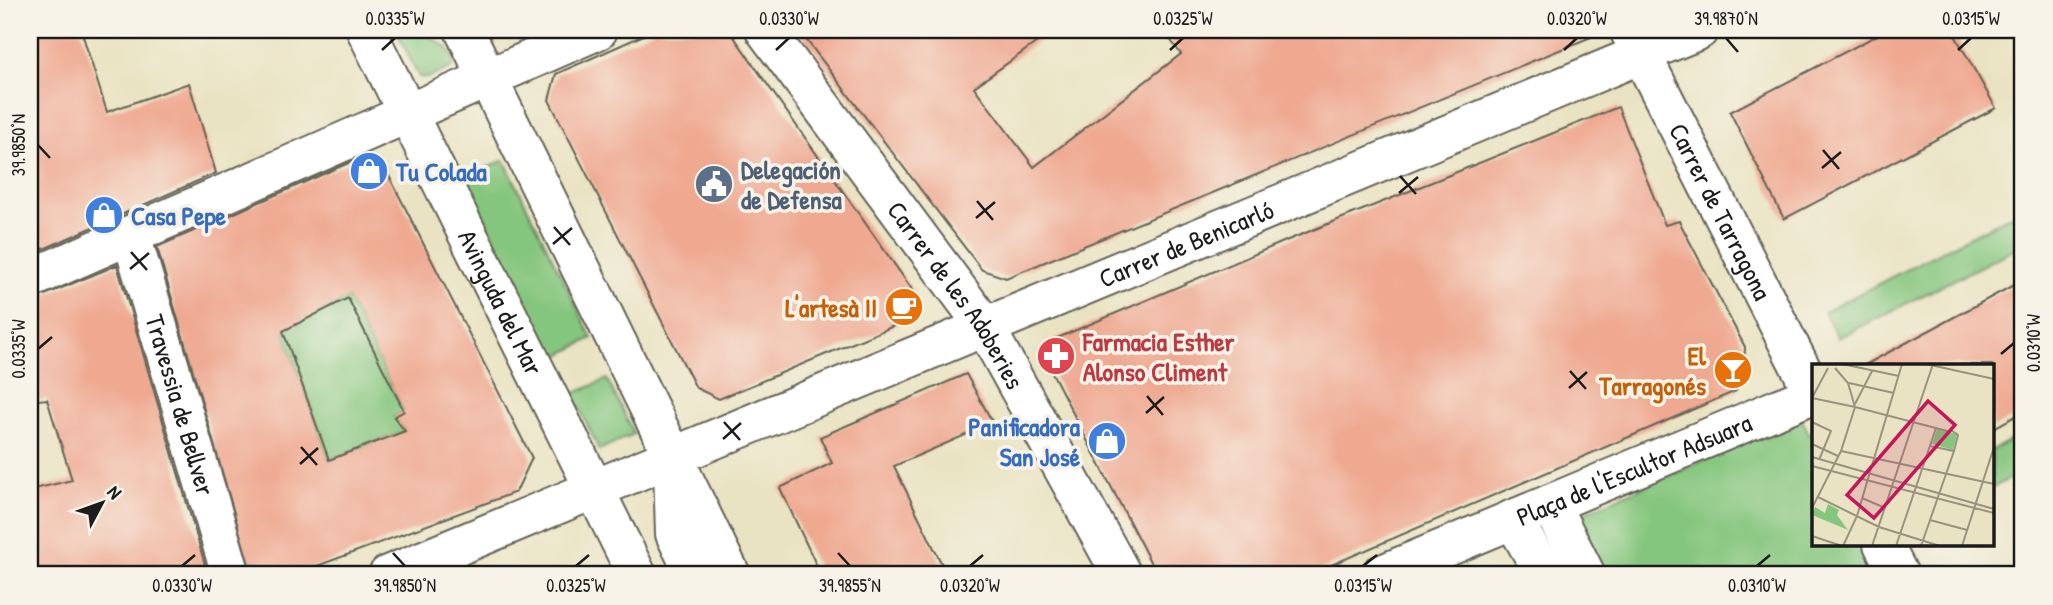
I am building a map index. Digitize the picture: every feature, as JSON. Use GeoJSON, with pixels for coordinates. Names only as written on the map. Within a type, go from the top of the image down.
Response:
{"type":"FeatureCollection","features":[{"type":"Feature","properties":{"kind":"street","name":"Avinguda del Mar"},"geometry":{"type":"LineString","coordinates":[[366,30],[637,575]]}},
{"type":"Feature","properties":{"kind":"street"},"geometry":{"type":"LineString","coordinates":[[30,279],[598,30]]}},
{"type":"Feature","properties":{"kind":"street","name":"Carrer de les Adoberies"},"geometry":{"type":"LineString","coordinates":[[765,30],[984,325],[1122,575]]}},
{"type":"Feature","properties":{"kind":"street","name":"Carrer de Benicarló"},"geometry":{"type":"LineString","coordinates":[[672,454],[984,325],[1635,42],[1699,30]]}},
{"type":"Feature","properties":{"kind":"street"},"geometry":{"type":"LineString","coordinates":[[464,33],[731,575]]}},
{"type":"Feature","properties":{"kind":"street","name":"Carrer de Tarragona"},"geometry":{"type":"LineString","coordinates":[[1635,42],[1812,391]]}},
{"type":"Feature","properties":{"kind":"street","name":"Travessia de Bellver"},"geometry":{"type":"LineString","coordinates":[[131,235],[231,575]]}},
{"type":"Feature","properties":{"kind":"street","name":"Plaça de l'Escultor Adsuara"},"geometry":{"type":"LineString","coordinates":[[1545,575],[1513,519],[1812,393]]}},
{"type":"Feature","properties":{"kind":"street"},"geometry":{"type":"LineString","coordinates":[[387,575],[595,491],[672,454]]}},
{"type":"Feature","properties":{"kind":"street"},"geometry":{"type":"LineString","coordinates":[[672,454],[675,534],[695,575]]}},
{"type":"Feature","properties":{"kind":"street"},"geometry":{"type":"LineString","coordinates":[[595,491],[656,542],[672,575]]}},
{"type":"Feature","properties":{"kind":"street"},"geometry":{"type":"LineString","coordinates":[[1550,504],[1586,575]]}},
{"type":"Feature","properties":{"kind":"street"},"geometry":{"type":"LineString","coordinates":[[1380,575],[1513,519]]}},
{"type":"Feature","properties":{"kind":"street"},"geometry":{"type":"LineString","coordinates":[[1884,546],[1899,575]]}},
{"type":"Feature","properties":{"kind":"street"},"geometry":{"type":"LineString","coordinates":[[1912,546],[1927,575]]}},
{"type":"Feature","properties":{"kind":"green space"},"geometry":{"type":"Polygon","coordinates":[[[396,30],[420,30],[448,48],[453,67],[428,78],[419,77],[396,30]]]}},
{"type":"Feature","properties":{"kind":"green space"},"geometry":{"type":"Polygon","coordinates":[[[504,160],[592,338],[553,359],[465,178],[504,160]]]}},
{"type":"Feature","properties":{"kind":"green space"},"geometry":{"type":"Polygon","coordinates":[[[2023,209],[2023,245],[1838,338],[1824,312],[2023,209]]]}},
{"type":"Feature","properties":{"kind":"green space"},"geometry":{"type":"Polygon","coordinates":[[[348,298],[404,411],[394,417],[405,431],[329,460],[282,328],[348,298]]]}},
{"type":"Feature","properties":{"kind":"green space"},"geometry":{"type":"Polygon","coordinates":[[[607,379],[634,434],[599,450],[573,394],[607,379]]]}},
{"type":"Feature","properties":{"kind":"green space"},"geometry":{"type":"Polygon","coordinates":[[[1801,418],[1812,439],[1812,546],[1870,546],[1887,575],[1586,575],[1560,523],[1801,418]]]}},
{"type":"Feature","properties":{"kind":"green space"},"geometry":{"type":"Polygon","coordinates":[[[2023,434],[2023,472],[1994,487],[1994,449],[2023,434]]]}},
{"type":"Feature","properties":{"kind":"building"},"geometry":{"type":"Polygon","coordinates":[[[30,30],[81,30],[107,112],[189,83],[216,173],[30,255],[30,30]]]}},
{"type":"Feature","properties":{"kind":"building"},"geometry":{"type":"Polygon","coordinates":[[[655,30],[729,30],[916,295],[908,320],[719,399],[696,388],[549,100],[556,74],[655,30]]]}},
{"type":"Feature","properties":{"kind":"building"},"geometry":{"type":"Polygon","coordinates":[[[799,30],[1054,30],[974,87],[1034,167],[1181,54],[1163,30],[1608,30],[1006,278],[982,270],[799,30]]]}},
{"type":"Feature","properties":{"kind":"building"},"geometry":{"type":"Polygon","coordinates":[[[1887,30],[1952,30],[1996,108],[1784,219],[1730,112],[1887,30]]]}},
{"type":"Feature","properties":{"kind":"building"},"geometry":{"type":"Polygon","coordinates":[[[1618,107],[1665,225],[1679,221],[1745,347],[1744,372],[1736,391],[1308,575],[1157,575],[1047,363],[1055,339],[1288,240],[1618,107]]]}},
{"type":"Feature","properties":{"kind":"building"},"geometry":{"type":"Polygon","coordinates":[[[360,158],[384,166],[532,458],[516,492],[293,575],[252,575],[157,247],[360,158]],[[348,298],[283,331],[329,460],[405,431],[394,417],[404,411],[348,298]]]}},
{"type":"Feature","properties":{"kind":"building"},"geometry":{"type":"Polygon","coordinates":[[[117,265],[208,575],[30,575],[30,490],[72,480],[47,399],[30,401],[30,301],[117,265]]]}},
{"type":"Feature","properties":{"kind":"building"},"geometry":{"type":"Polygon","coordinates":[[[2023,280],[2023,412],[1994,428],[1994,364],[1867,364],[2023,280]]]}},
{"type":"Feature","properties":{"kind":"building"},"geometry":{"type":"Polygon","coordinates":[[[966,374],[993,423],[894,466],[947,575],[821,575],[780,488],[832,463],[820,437],[966,374]]]}},
{"type":"Feature","properties":{"kind":"place","name":"Tu Colada"},"geometry":{"type":"Point","coordinates":[369,171]}},
{"type":"Feature","properties":{"kind":"place","name":"Delegación de Defensa"},"geometry":{"type":"Point","coordinates":[714,184]}},
{"type":"Feature","properties":{"kind":"place","name":"Casa Pepe"},"geometry":{"type":"Point","coordinates":[104,215]}},
{"type":"Feature","properties":{"kind":"place","name":"L'artesà II"},"geometry":{"type":"Point","coordinates":[904,307]}},
{"type":"Feature","properties":{"kind":"place","name":"Farmacia Esther Alonso Climent"},"geometry":{"type":"Point","coordinates":[1056,356]}},
{"type":"Feature","properties":{"kind":"place","name":"El Tarragonés"},"geometry":{"type":"Point","coordinates":[1733,370]}},
{"type":"Feature","properties":{"kind":"place","name":"Panificadora San José"},"geometry":{"type":"Point","coordinates":[1107,441]}}]}
